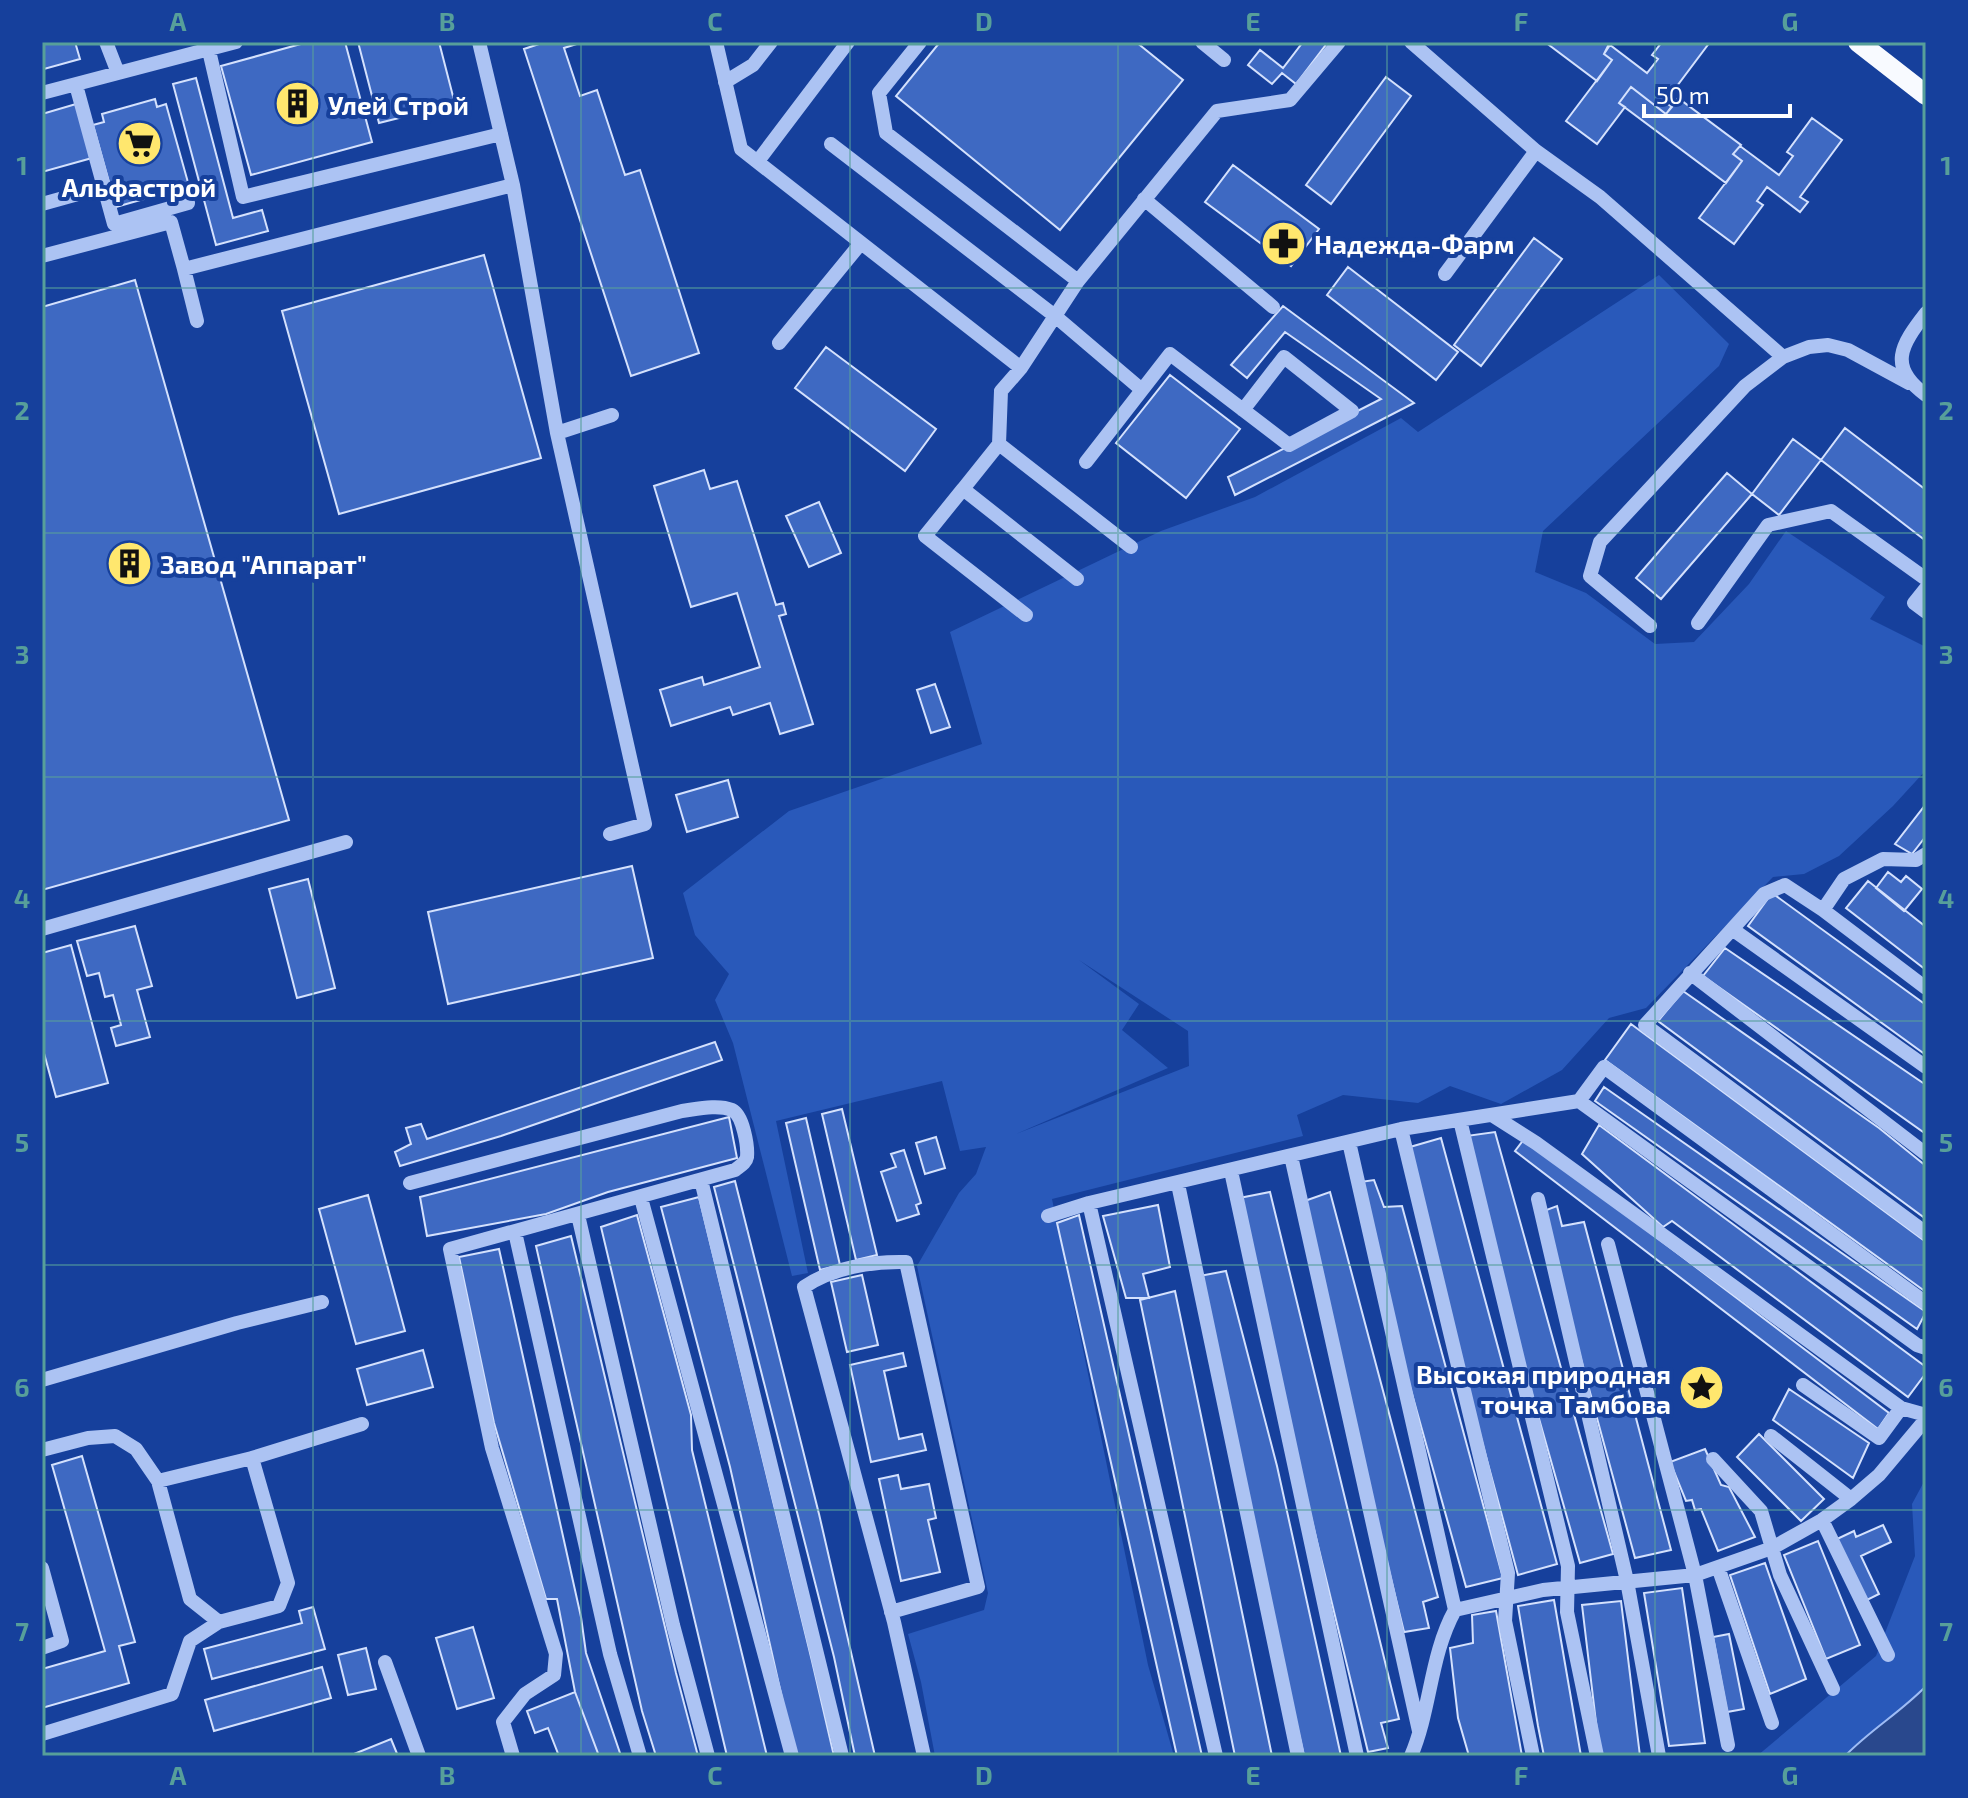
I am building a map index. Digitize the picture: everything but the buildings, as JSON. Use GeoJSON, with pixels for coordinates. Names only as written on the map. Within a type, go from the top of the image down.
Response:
{"type":"FeatureCollection","features":[{"type":"Feature","properties":{"kind":"main road"},"geometry":{"type":"LineString","coordinates":[[1858,42],[1926,95]]}},
{"type":"Feature","properties":{"kind":"lane"},"geometry":{"type":"LineString","coordinates":[[106,42],[118,73]]}},
{"type":"Feature","properties":{"kind":"lane"},"geometry":{"type":"LineString","coordinates":[[42,93],[208,46],[236,42]]}},
{"type":"Feature","properties":{"kind":"lane"},"geometry":{"type":"LineString","coordinates":[[479,42],[513,185],[557,433],[645,824],[610,834]]}},
{"type":"Feature","properties":{"kind":"lane"},"geometry":{"type":"LineString","coordinates":[[716,42],[741,149],[1021,368]]}},
{"type":"Feature","properties":{"kind":"lane"},"geometry":{"type":"LineString","coordinates":[[725,82],[753,65],[771,42]]}},
{"type":"Feature","properties":{"kind":"lane"},"geometry":{"type":"LineString","coordinates":[[758,161],[848,42]]}},
{"type":"Feature","properties":{"kind":"lane"},"geometry":{"type":"LineString","coordinates":[[920,42],[879,93],[886,133],[1078,281]]}},
{"type":"Feature","properties":{"kind":"lane"},"geometry":{"type":"LineString","coordinates":[[1202,42],[1224,60]]}},
{"type":"Feature","properties":{"kind":"lane"},"geometry":{"type":"LineString","coordinates":[[1026,615],[925,536],[999,444],[1001,391],[1021,368],[1078,281],[1217,111],[1290,100],[1339,42]]}},
{"type":"Feature","properties":{"kind":"lane"},"geometry":{"type":"LineString","coordinates":[[1411,42],[1536,151],[1600,197],[1783,357]]}},
{"type":"Feature","properties":{"kind":"lane"},"geometry":{"type":"LineString","coordinates":[[208,46],[243,197],[501,134]]}},
{"type":"Feature","properties":{"kind":"lane"},"geometry":{"type":"LineString","coordinates":[[76,85],[114,224],[188,203]]}},
{"type":"Feature","properties":{"kind":"lane"},"geometry":{"type":"LineString","coordinates":[[831,144],[1055,316],[1142,390]]}},
{"type":"Feature","properties":{"kind":"lane"},"geometry":{"type":"LineString","coordinates":[[1445,274],[1536,151]]}},
{"type":"Feature","properties":{"kind":"lane"},"geometry":{"type":"LineString","coordinates":[[184,269],[513,185]]}},
{"type":"Feature","properties":{"kind":"lane"},"geometry":{"type":"LineString","coordinates":[[42,204],[103,187]]}},
{"type":"Feature","properties":{"kind":"lane"},"geometry":{"type":"LineString","coordinates":[[1144,199],[1273,307]]}},
{"type":"Feature","properties":{"kind":"lane"},"geometry":{"type":"LineString","coordinates":[[42,256],[171,222],[197,321]]}},
{"type":"Feature","properties":{"kind":"lane"},"geometry":{"type":"LineString","coordinates":[[779,343],[861,243]]}},
{"type":"Feature","properties":{"kind":"lane"},"geometry":{"type":"LineString","coordinates":[[1909,383],[1901,362],[1903,350],[1910,334],[1926,313]]}},
{"type":"Feature","properties":{"kind":"lane"},"geometry":{"type":"LineString","coordinates":[[1650,626],[1590,576],[1600,542],[1745,386],[1783,357],[1809,347],[1828,345],[1848,350],[1926,395]]}},
{"type":"Feature","properties":{"kind":"lane"},"geometry":{"type":"LineString","coordinates":[[1086,462],[1170,354],[1243,410],[1289,445],[1352,411],[1284,357],[1243,410]]}},
{"type":"Feature","properties":{"kind":"lane"},"geometry":{"type":"LineString","coordinates":[[557,433],[612,415]]}},
{"type":"Feature","properties":{"kind":"lane"},"geometry":{"type":"LineString","coordinates":[[999,444],[1131,547]]}},
{"type":"Feature","properties":{"kind":"lane"},"geometry":{"type":"LineString","coordinates":[[963,489],[1077,579]]}},
{"type":"Feature","properties":{"kind":"lane"},"geometry":{"type":"LineString","coordinates":[[1698,623],[1768,525],[1831,511],[1926,579]]}},
{"type":"Feature","properties":{"kind":"lane"},"geometry":{"type":"LineString","coordinates":[[1926,588],[1914,603],[1926,612]]}},
{"type":"Feature","properties":{"kind":"lane"},"geometry":{"type":"LineString","coordinates":[[42,929],[346,842]]}},
{"type":"Feature","properties":{"kind":"lane"},"geometry":{"type":"LineString","coordinates":[[1823,910],[1844,879],[1883,859],[1916,860],[1926,854]]}},
{"type":"Feature","properties":{"kind":"lane"},"geometry":{"type":"LineString","coordinates":[[1926,988],[1785,885],[1764,894],[1645,1025],[1926,1233]]}},
{"type":"Feature","properties":{"kind":"lane"},"geometry":{"type":"LineString","coordinates":[[1732,929],[1926,1067]]}},
{"type":"Feature","properties":{"kind":"lane"},"geometry":{"type":"LineString","coordinates":[[1690,973],[1926,1154]]}},
{"type":"Feature","properties":{"kind":"lane"},"geometry":{"type":"LineString","coordinates":[[1048,1216],[1089,1203],[1401,1129],[1579,1101],[1604,1067],[1926,1303]]}},
{"type":"Feature","properties":{"kind":"lane"},"geometry":{"type":"LineString","coordinates":[[1579,1101],[1917,1345],[1926,1348]]}},
{"type":"Feature","properties":{"kind":"lane"},"geometry":{"type":"LineString","coordinates":[[410,1183],[682,1111],[724,1108],[732,1110],[742,1121],[747,1158],[735,1170],[450,1249],[492,1448],[556,1654],[554,1675],[525,1694],[503,1722],[513,1756]]}},
{"type":"Feature","properties":{"kind":"lane"},"geometry":{"type":"LineString","coordinates":[[1455,1610],[1568,1586],[1695,1575],[1772,1548],[1822,1520],[1851,1499],[1879,1475],[1926,1417],[1901,1408],[1536,1143],[1492,1115]]}},
{"type":"Feature","properties":{"kind":"lane"},"geometry":{"type":"LineString","coordinates":[[1460,1120],[1568,1566],[1567,1612],[1597,1756]]}},
{"type":"Feature","properties":{"kind":"lane"},"geometry":{"type":"LineString","coordinates":[[1401,1129],[1508,1573],[1505,1621],[1533,1756]]}},
{"type":"Feature","properties":{"kind":"lane"},"geometry":{"type":"LineString","coordinates":[[1349,1142],[1455,1610],[1441,1640],[1420,1735],[1411,1756]]}},
{"type":"Feature","properties":{"kind":"lane"},"geometry":{"type":"LineString","coordinates":[[1291,1156],[1420,1735]]}},
{"type":"Feature","properties":{"kind":"lane"},"geometry":{"type":"LineString","coordinates":[[1231,1171],[1357,1756]]}},
{"type":"Feature","properties":{"kind":"lane"},"geometry":{"type":"LineString","coordinates":[[701,1180],[842,1756]]}},
{"type":"Feature","properties":{"kind":"lane"},"geometry":{"type":"LineString","coordinates":[[1178,1184],[1298,1756]]}},
{"type":"Feature","properties":{"kind":"lane"},"geometry":{"type":"LineString","coordinates":[[641,1198],[792,1756]]}},
{"type":"Feature","properties":{"kind":"lane"},"geometry":{"type":"LineString","coordinates":[[1538,1199],[1627,1581],[1659,1756]]}},
{"type":"Feature","properties":{"kind":"lane"},"geometry":{"type":"LineString","coordinates":[[1089,1203],[1216,1756]]}},
{"type":"Feature","properties":{"kind":"lane"},"geometry":{"type":"LineString","coordinates":[[578,1215],[673,1625],[708,1756]]}},
{"type":"Feature","properties":{"kind":"lane"},"geometry":{"type":"LineString","coordinates":[[515,1232],[610,1654],[640,1756]]}},
{"type":"Feature","properties":{"kind":"lane"},"geometry":{"type":"LineString","coordinates":[[1608,1244],[1695,1575],[1728,1745]]}},
{"type":"Feature","properties":{"kind":"lane"},"geometry":{"type":"LineString","coordinates":[[891,1612],[978,1587],[906,1262],[884,1261],[820,1276],[804,1287],[891,1612],[924,1756]]}},
{"type":"Feature","properties":{"kind":"lane"},"geometry":{"type":"LineString","coordinates":[[42,1380],[237,1323],[322,1302]]}},
{"type":"Feature","properties":{"kind":"lane"},"geometry":{"type":"LineString","coordinates":[[1803,1385],[1879,1438],[1901,1408]]}},
{"type":"Feature","properties":{"kind":"lane"},"geometry":{"type":"LineString","coordinates":[[158,1481],[252,1458],[362,1424]]}},
{"type":"Feature","properties":{"kind":"lane"},"geometry":{"type":"LineString","coordinates":[[42,1450],[88,1438],[115,1436],[136,1449],[158,1481],[190,1599],[219,1622]]}},
{"type":"Feature","properties":{"kind":"lane"},"geometry":{"type":"LineString","coordinates":[[1771,1436],[1851,1499]]}},
{"type":"Feature","properties":{"kind":"lane"},"geometry":{"type":"LineString","coordinates":[[42,1734],[172,1694],[190,1641],[219,1622],[279,1606],[288,1583],[252,1458]]}},
{"type":"Feature","properties":{"kind":"lane"},"geometry":{"type":"LineString","coordinates":[[1713,1459],[1761,1511],[1780,1575],[1833,1689]]}},
{"type":"Feature","properties":{"kind":"lane"},"geometry":{"type":"LineString","coordinates":[[1822,1520],[1888,1655]]}},
{"type":"Feature","properties":{"kind":"lane"},"geometry":{"type":"LineString","coordinates":[[1718,1567],[1772,1723]]}},
{"type":"Feature","properties":{"kind":"lane"},"geometry":{"type":"LineString","coordinates":[[42,1568],[62,1641],[42,1648]]}},
{"type":"Feature","properties":{"kind":"lane"},"geometry":{"type":"LineString","coordinates":[[385,1662],[419,1756]]}},
{"type":"Feature","properties":{"kind":"shaded area"},"geometry":{"type":"Polygon","coordinates":[[[1659,275],[1729,344],[1719,366],[1543,531],[1535,572],[1586,593],[1655,644],[1694,642],[1749,584],[1786,531],[1885,597],[1870,619],[1926,647],[1926,770],[1893,806],[1839,856],[1804,874],[1773,877],[1646,1008],[1609,1018],[1562,1070],[1501,1104],[1450,1086],[1418,1103],[1343,1095],[1297,1115],[1303,1136],[1052,1199],[1148,1665],[1174,1756],[935,1756],[908,1634],[984,1610],[988,1593],[917,1266],[959,1193],[976,1174],[986,1147],[960,1151],[942,1081],[776,1121],[808,1273],[792,1276],[733,1043],[715,1000],[729,974],[695,935],[683,893],[789,811],[982,744],[950,632],[1161,531],[1255,497],[1401,418],[1418,432],[1659,275]],[[1079,960],[1139,1004],[1122,1030],[1168,1068],[1016,1134],[1189,1066],[1188,1031],[1079,960]]]}},
{"type":"Feature","properties":{"kind":"shaded area"},"geometry":{"type":"Polygon","coordinates":[[[1926,1478],[1926,1686],[1845,1756],[1757,1756],[1876,1656],[1915,1556],[1912,1504],[1926,1478]]]}},
{"type":"Feature","properties":{"kind":"shaded area"},"geometry":{"type":"Polygon","coordinates":[[[1926,1686],[1926,1756],[1845,1756],[1906,1704],[1926,1686]]]}},
{"type":"Feature","properties":{"kind":"place","name":"Улей Строй"},"geometry":{"type":"Point","coordinates":[297,104]}},
{"type":"Feature","properties":{"kind":"place","name":"Альфастрой"},"geometry":{"type":"Point","coordinates":[139,143]}},
{"type":"Feature","properties":{"kind":"place","name":"Надежда-Фарм"},"geometry":{"type":"Point","coordinates":[1283,243]}},
{"type":"Feature","properties":{"kind":"place","name":"Завод \"Аппарат\""},"geometry":{"type":"Point","coordinates":[129,563]}},
{"type":"Feature","properties":{"kind":"place","name":"Высокая природная точка Тамбова"},"geometry":{"type":"Point","coordinates":[1702,1388]}}]}
